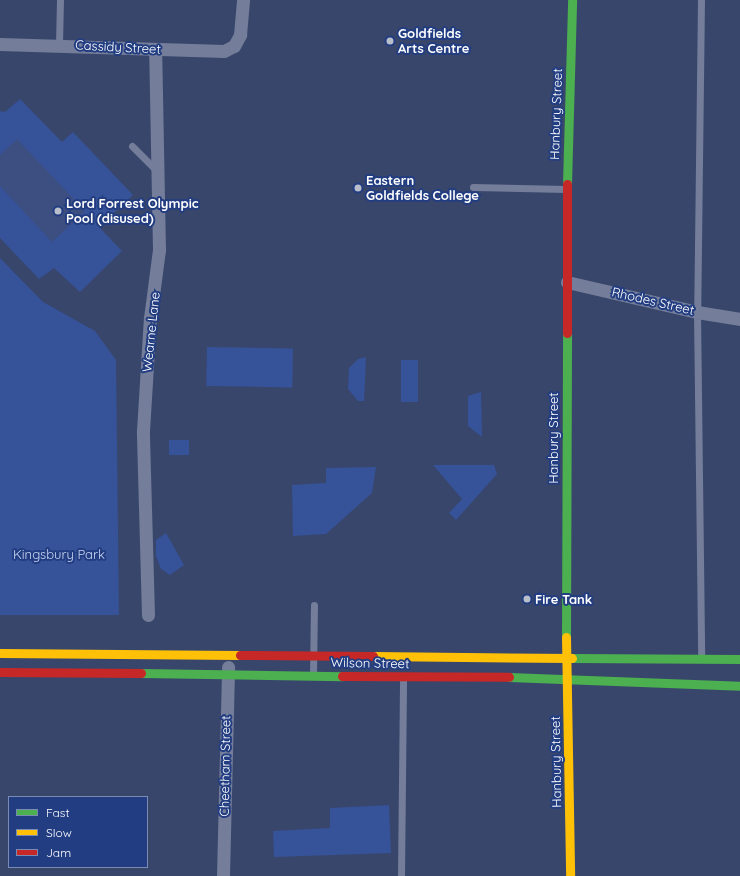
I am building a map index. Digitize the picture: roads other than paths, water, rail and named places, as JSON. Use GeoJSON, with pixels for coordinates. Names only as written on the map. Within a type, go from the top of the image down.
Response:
{"type":"FeatureCollection","features":[{"type":"Feature","properties":{"kind":"street","name":"Cassidy Street"},"geometry":{"type":"LineString","coordinates":[[0,44],[59,44],[216,52],[234,46],[242,29],[242,0]]}},
{"type":"Feature","properties":{"kind":"street","name":"Hanbury Street"},"geometry":{"type":"LineString","coordinates":[[570,876],[566,282],[572,0]]}},
{"type":"Feature","properties":{"kind":"street","name":"Wearne Lane"},"geometry":{"type":"LineString","coordinates":[[148,615],[143,431],[150,318],[159,250],[155,49]]}},
{"type":"Feature","properties":{"kind":"street","name":"Rhodes Street"},"geometry":{"type":"LineString","coordinates":[[566,282],[697,312],[740,318]]}},
{"type":"Feature","properties":{"kind":"street","name":"Wilson Street"},"geometry":{"type":"LineString","coordinates":[[0,653],[314,657],[740,659]]}},
{"type":"Feature","properties":{"kind":"street","name":"Cheetham Street"},"geometry":{"type":"LineString","coordinates":[[223,876],[228,655]]}},
{"type":"Feature","properties":{"kind":"street","name":"Wilson Street"},"geometry":{"type":"LineString","coordinates":[[0,672],[227,673],[403,677],[568,678],[740,686]]}},
{"type":"Feature","properties":{"kind":"lane"},"geometry":{"type":"LineString","coordinates":[[59,44],[60,0]]}},
{"type":"Feature","properties":{"kind":"lane"},"geometry":{"type":"LineString","coordinates":[[701,0],[697,312],[701,658]]}},
{"type":"Feature","properties":{"kind":"lane"},"geometry":{"type":"LineString","coordinates":[[132,146],[157,171]]}},
{"type":"Feature","properties":{"kind":"lane"},"geometry":{"type":"LineString","coordinates":[[473,187],[567,189]]}},
{"type":"Feature","properties":{"kind":"lane"},"geometry":{"type":"LineString","coordinates":[[313,675],[314,605]]}},
{"type":"Feature","properties":{"kind":"lane"},"geometry":{"type":"LineString","coordinates":[[400,876],[403,677]]}},
{"type":"Feature","properties":{"kind":"place","name":"Goldfields Arts Centre"},"geometry":{"type":"Point","coordinates":[390,41]}},
{"type":"Feature","properties":{"kind":"place","name":"Eastern Goldfields College"},"geometry":{"type":"Point","coordinates":[358,188]}},
{"type":"Feature","properties":{"kind":"place","name":"Lord Forrest Olympic Pool (disused)"},"geometry":{"type":"Point","coordinates":[58,211]}},
{"type":"Feature","properties":{"kind":"place","name":"Fire Tank"},"geometry":{"type":"Point","coordinates":[527,599]}},
{"type":"Feature","properties":{"kind":"park label","name":"Kingsbury Park"},"geometry":{"type":"Point","coordinates":[59,554]}}]}
